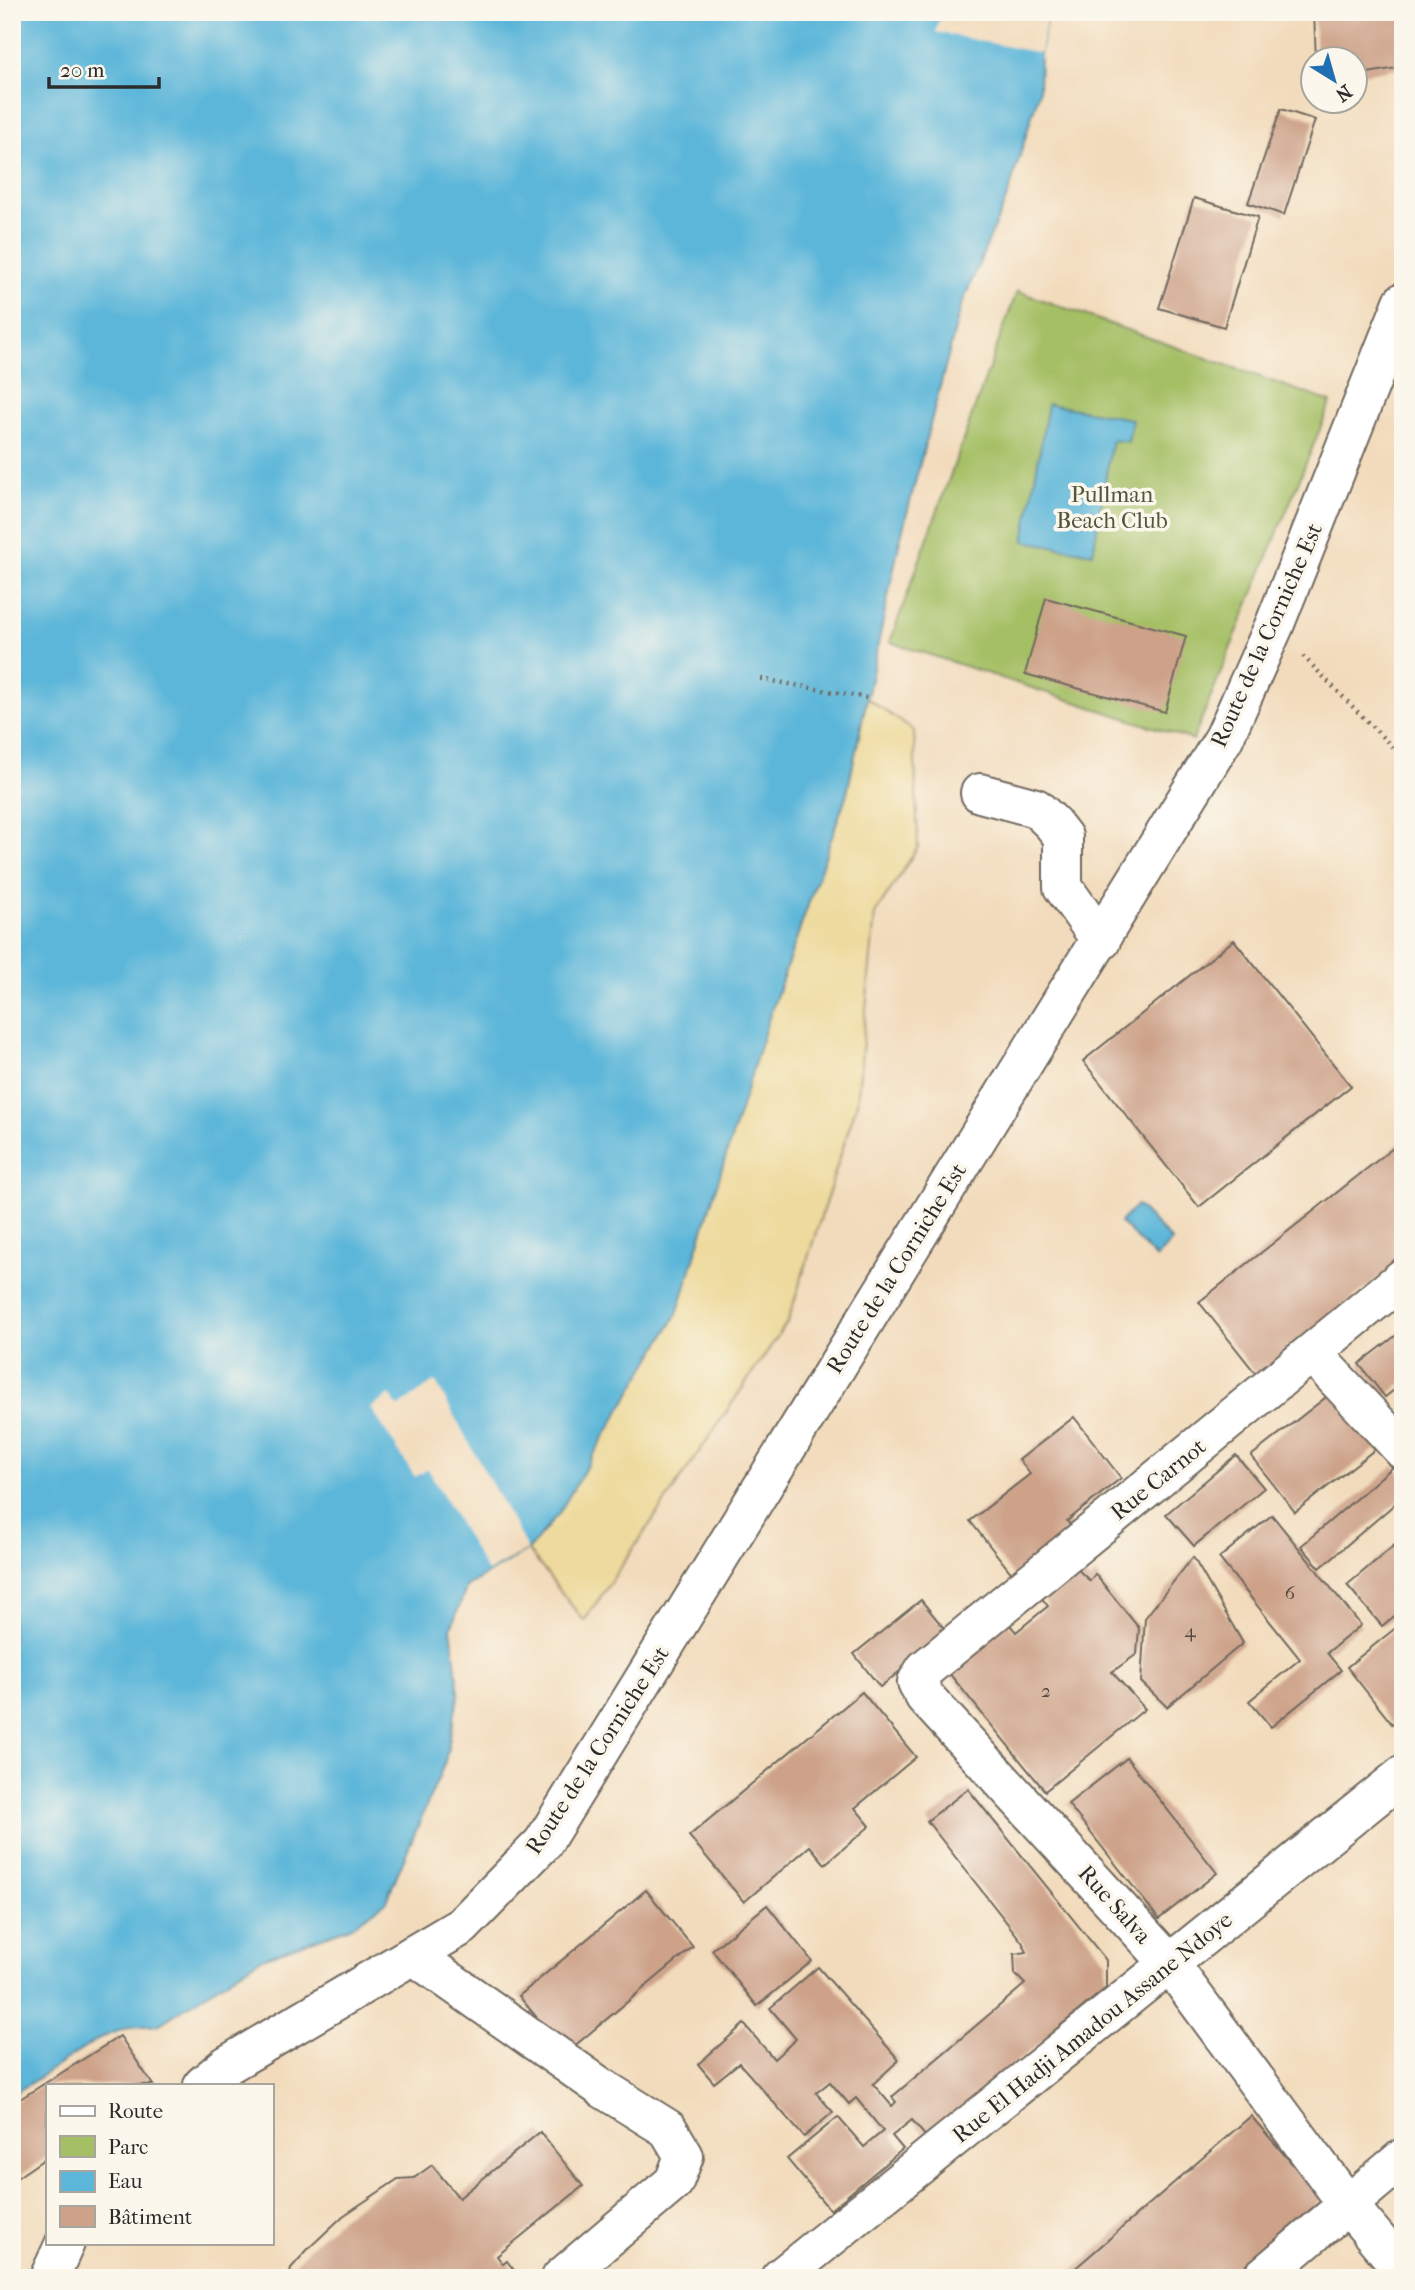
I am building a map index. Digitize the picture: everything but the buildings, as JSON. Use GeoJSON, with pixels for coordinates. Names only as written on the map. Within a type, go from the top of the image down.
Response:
{"type":"FeatureCollection","features":[{"type":"Feature","properties":{"kind":"street","name":"Route de la Corniche Est"},"geometry":{"type":"LineString","coordinates":[[204,2084],[228,2065],[462,1926],[542,1843],[882,1288],[1101,941],[1224,738],[1274,626],[1403,302]]}},
{"type":"Feature","properties":{"kind":"street"},"geometry":{"type":"LineString","coordinates":[[980,793],[1036,808],[1052,823],[1063,837],[1063,887],[1101,941]]}},
{"type":"Feature","properties":{"kind":"street","name":"Rue Carnot"},"geometry":{"type":"LineString","coordinates":[[917,1682],[925,1669],[1403,1278]]}},
{"type":"Feature","properties":{"kind":"street"},"geometry":{"type":"LineString","coordinates":[[1312,1353],[1403,1450]]}},
{"type":"Feature","properties":{"kind":"street","name":"Rue Salva"},"geometry":{"type":"LineString","coordinates":[[917,1682],[925,1697],[1170,1964],[1348,2205],[1403,2270]]}},
{"type":"Feature","properties":{"kind":"street","name":"Rue El Hadji Amadou Assane Ndoye"},"geometry":{"type":"LineString","coordinates":[[780,2278],[1403,1775]]}},
{"type":"Feature","properties":{"kind":"street"},"geometry":{"type":"LineString","coordinates":[[413,1955],[602,2088],[668,2129],[684,2156],[674,2182],[561,2278]]}},
{"type":"Feature","properties":{"kind":"street"},"geometry":{"type":"LineString","coordinates":[[1261,2278],[1403,2158]]}},
{"type":"Feature","properties":{"kind":"street"},"geometry":{"type":"LineString","coordinates":[[49,2278],[65,2244]]}},
{"type":"Feature","properties":{"kind":"path"},"geometry":{"type":"LineString","coordinates":[[1274,626],[1403,758]]}},
{"type":"Feature","properties":{"kind":"path"},"geometry":{"type":"LineString","coordinates":[[761,679],[867,698]]}},
{"type":"Feature","properties":{"kind":"green space","name":"Pullman Beach Club"},"geometry":{"type":"Polygon","coordinates":[[[1017,291],[1331,402],[1193,740],[890,642],[1017,291]]]}},
{"type":"Feature","properties":{"kind":"sand"},"geometry":{"type":"Polygon","coordinates":[[[867,698],[914,731],[918,847],[875,914],[857,1103],[788,1321],[584,1621],[528,1550],[559,1513],[768,1020],[847,793],[867,698]]]}},
{"type":"Feature","properties":{"kind":"water"},"geometry":{"type":"Polygon","coordinates":[[[12,12],[1048,12],[1040,53],[1039,92],[1008,195],[961,306],[899,544],[847,793],[768,1020],[677,1314],[559,1513],[528,1550],[467,1586],[451,1628],[459,1693],[445,1762],[385,1903],[350,1927],[260,1959],[158,2025],[129,2027],[100,2038],[12,2095],[12,12]]]}},
{"type":"Feature","properties":{"kind":"water"},"geometry":{"type":"Polygon","coordinates":[[[1048,404],[1132,419],[1128,442],[1112,440],[1093,553],[1024,541],[1048,404]]]}},
{"type":"Feature","properties":{"kind":"water"},"geometry":{"type":"Polygon","coordinates":[[[1137,1205],[1172,1241],[1156,1258],[1120,1222],[1137,1205]]]}},
{"type":"Feature","properties":{"kind":"pier"},"geometry":{"type":"Polygon","coordinates":[[[941,12],[1048,12],[1040,53],[936,32],[941,12]]]}},
{"type":"Feature","properties":{"kind":"pier"},"geometry":{"type":"Polygon","coordinates":[[[435,1381],[528,1550],[487,1572],[428,1469],[415,1477],[371,1408],[390,1395],[398,1407],[435,1381]]]}}]}
